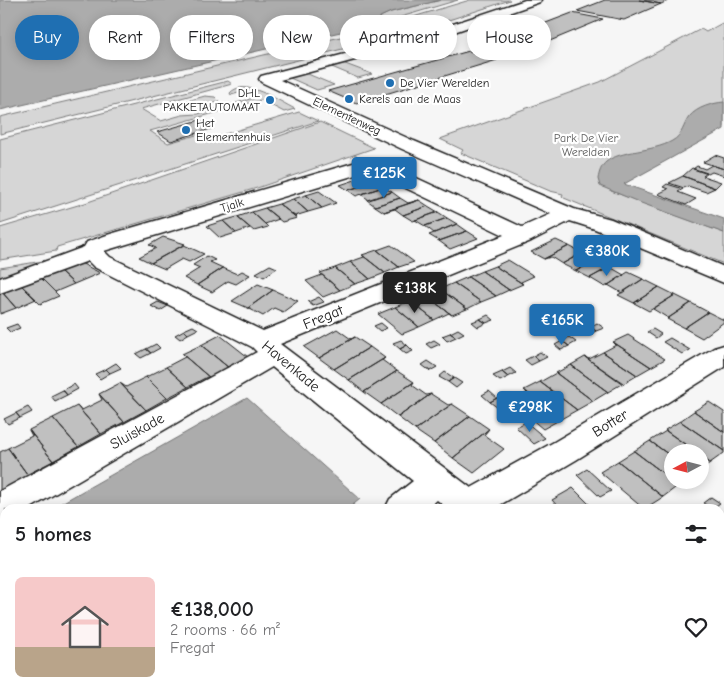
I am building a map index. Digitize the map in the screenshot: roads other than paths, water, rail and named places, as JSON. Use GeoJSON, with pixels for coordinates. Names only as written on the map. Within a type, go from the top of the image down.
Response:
{"type":"FeatureCollection","features":[{"type":"Feature","properties":{"kind":"street","name":"Elementenweg"},"geometry":{"type":"LineString","coordinates":[[529,1],[430,35],[266,78],[401,142],[567,213],[603,224],[724,276]]}},
{"type":"Feature","properties":{"kind":"street","name":"Tjalk"},"geometry":{"type":"LineString","coordinates":[[92,252],[95,247],[115,240],[360,167],[375,166],[523,236]]}},
{"type":"Feature","properties":{"kind":"street","name":"Elementenweg"},"geometry":{"type":"LineString","coordinates":[[567,213],[596,231],[724,287]]}},
{"type":"Feature","properties":{"kind":"street","name":"Fregat"},"geometry":{"type":"LineString","coordinates":[[268,347],[523,236],[567,213]]}},
{"type":"Feature","properties":{"kind":"street"},"geometry":{"type":"LineString","coordinates":[[0,286],[92,252]]}},
{"type":"Feature","properties":{"kind":"street","name":"Havenkade"},"geometry":{"type":"LineString","coordinates":[[92,252],[102,262],[268,347],[436,482],[467,504]]}},
{"type":"Feature","properties":{"kind":"street","name":"Sluiskade"},"geometry":{"type":"LineString","coordinates":[[7,504],[268,347]]}},
{"type":"Feature","properties":{"kind":"street","name":"Botter"},"geometry":{"type":"LineString","coordinates":[[476,504],[724,354]]}},
{"type":"Feature","properties":{"kind":"street"},"geometry":{"type":"LineString","coordinates":[[408,504],[436,482]]}},
{"type":"Feature","properties":{"kind":"place","name":"De Vier Werelden"},"geometry":{"type":"Point","coordinates":[390,83]}},
{"type":"Feature","properties":{"kind":"place","name":"Kerels aan de Maas"},"geometry":{"type":"Point","coordinates":[349,99]}},
{"type":"Feature","properties":{"kind":"place","name":"DHL PAKKETAUTOMAAT"},"geometry":{"type":"Point","coordinates":[270,100]}},
{"type":"Feature","properties":{"kind":"place","name":"Het Elementenhuis"},"geometry":{"type":"Point","coordinates":[186,130]}},
{"type":"Feature","properties":{"kind":"park label","name":"Park De Vier Werelden"},"geometry":{"type":"Point","coordinates":[586,145]}}]}
